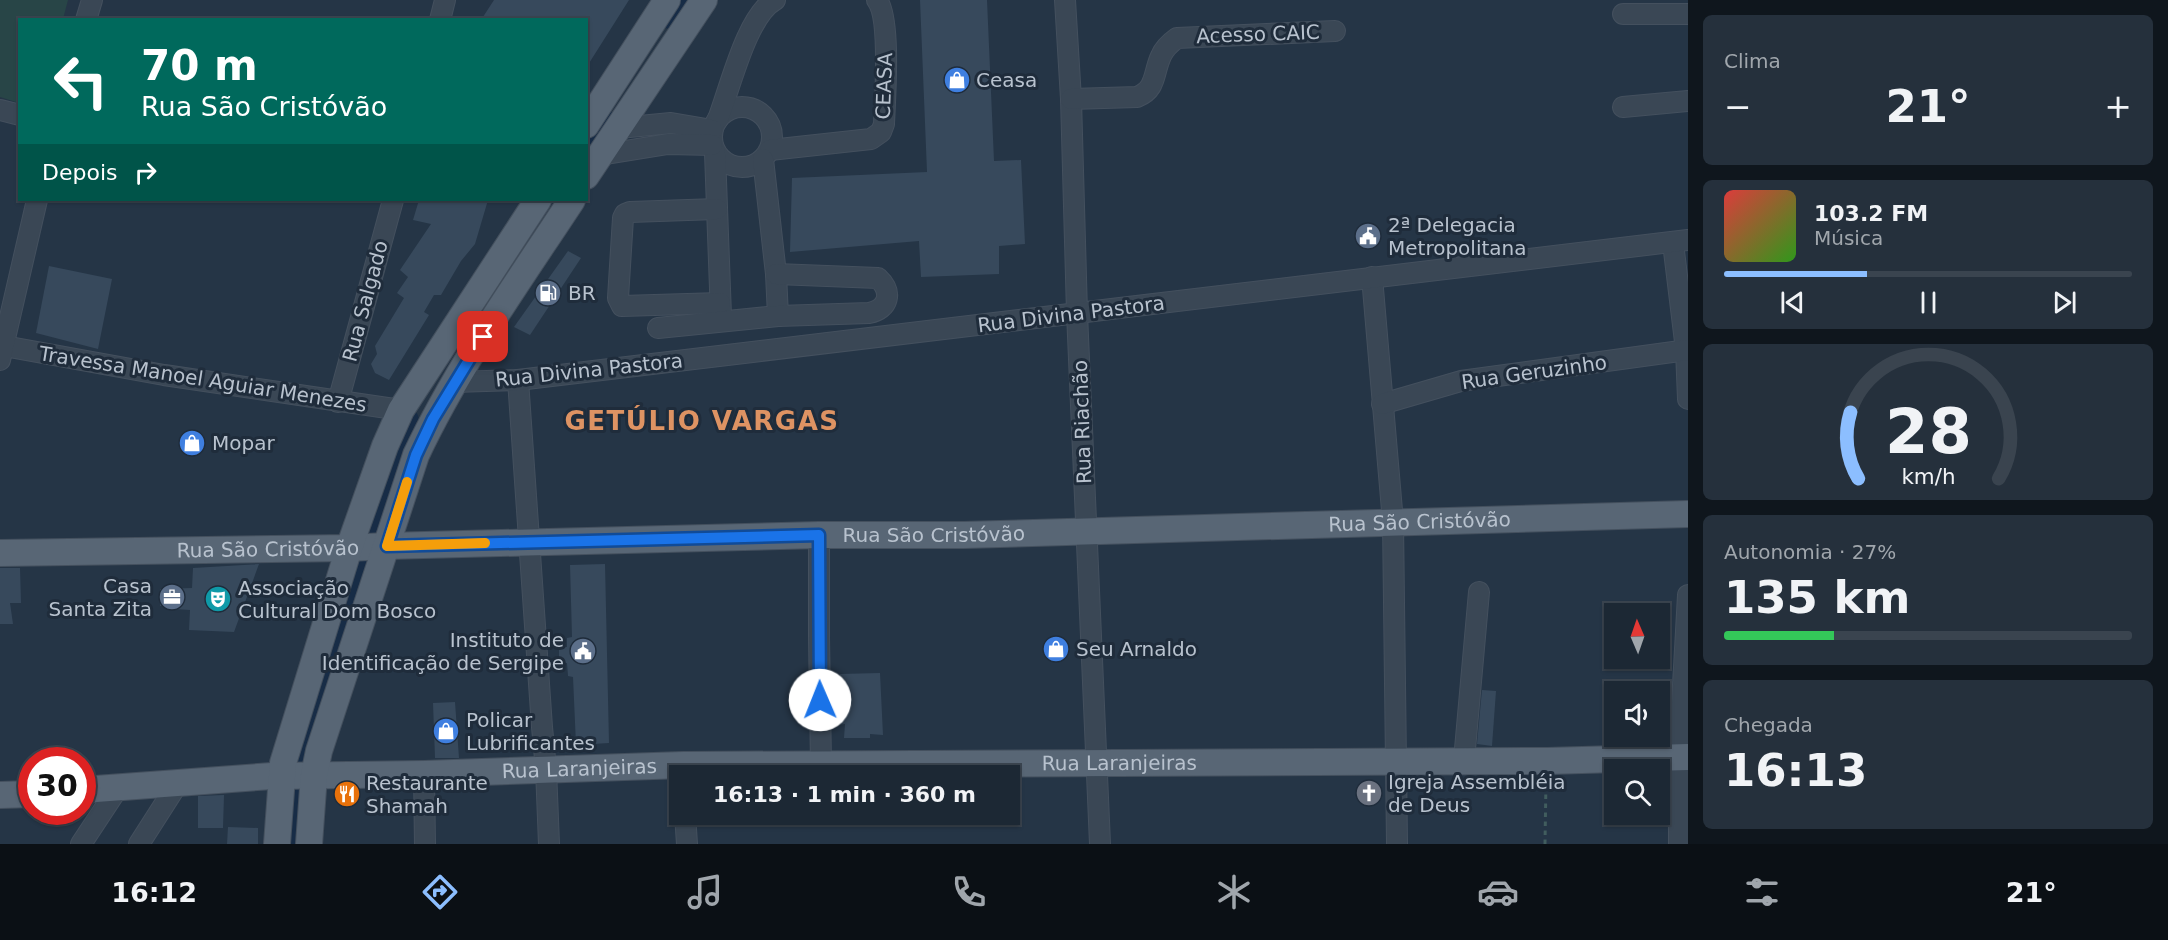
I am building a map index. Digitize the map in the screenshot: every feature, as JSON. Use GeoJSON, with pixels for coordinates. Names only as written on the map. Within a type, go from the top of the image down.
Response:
{"type":"FeatureCollection","features":[{"type":"Feature","properties":{"kind":"main road"},"geometry":{"type":"LineString","coordinates":[[588,122],[667,0]]}},
{"type":"Feature","properties":{"kind":"main road"},"geometry":{"type":"LineString","coordinates":[[588,173],[704,0]]}},
{"type":"Feature","properties":{"kind":"main road"},"geometry":{"type":"LineString","coordinates":[[309,844],[298,776],[283,763],[385,446],[402,410],[537,201]]}},
{"type":"Feature","properties":{"kind":"main road"},"geometry":{"type":"LineString","coordinates":[[277,844],[298,776],[319,751],[416,455],[454,382],[571,201]]}},
{"type":"Feature","properties":{"kind":"main road","name":"Rua São Cristóvão"},"geometry":{"type":"LineString","coordinates":[[0,553],[351,548],[819,535],[1086,532],[1688,514]]}},
{"type":"Feature","properties":{"kind":"main road","name":"Rua Laranjeiras"},"geometry":{"type":"LineString","coordinates":[[798,765],[1396,760],[1547,761],[1684,757]]}},
{"type":"Feature","properties":{"kind":"main road","name":"Rua Laranjeiras"},"geometry":{"type":"LineString","coordinates":[[96,789],[298,776],[546,770],[669,770]]}},
{"type":"Feature","properties":{"kind":"main road"},"geometry":{"type":"LineString","coordinates":[[0,795],[18,794]]}},
{"type":"Feature","properties":{"kind":"street"},"geometry":{"type":"LineString","coordinates":[[87,18],[92,0]]}},
{"type":"Feature","properties":{"kind":"street"},"geometry":{"type":"LineString","coordinates":[[441,18],[446,0]]}},
{"type":"Feature","properties":{"kind":"street"},"geometry":{"type":"LineString","coordinates":[[721,313],[714,137],[751,28],[767,4],[776,0]]}},
{"type":"Feature","properties":{"kind":"street","name":"CEASA"},"geometry":{"type":"LineString","coordinates":[[766,154],[871,139],[881,132],[884,124],[885,49],[882,8],[877,0]]}},
{"type":"Feature","properties":{"kind":"street","name":"Rua Riachão"},"geometry":{"type":"LineString","coordinates":[[1065,0],[1071,99],[1077,313],[1100,844]]}},
{"type":"Feature","properties":{"kind":"street"},"geometry":{"type":"LineString","coordinates":[[1623,14],[1688,14]]}},
{"type":"Feature","properties":{"kind":"street","name":"Acesso CAIC"},"geometry":{"type":"LineString","coordinates":[[1071,99],[1137,97],[1146,93],[1151,86],[1161,56],[1168,45],[1177,38],[1335,31]]}},
{"type":"Feature","properties":{"kind":"street"},"geometry":{"type":"LineString","coordinates":[[1623,107],[1688,101]]}},
{"type":"Feature","properties":{"kind":"street"},"geometry":{"type":"LineString","coordinates":[[743,107],[757,111],[768,121],[772,139],[766,154],[753,166],[735,167],[723,162],[714,137],[729,110],[743,107]]}},
{"type":"Feature","properties":{"kind":"street"},"geometry":{"type":"LineString","coordinates":[[0,110],[18,114]]}},
{"type":"Feature","properties":{"kind":"street"},"geometry":{"type":"LineString","coordinates":[[620,128],[671,123],[714,137]]}},
{"type":"Feature","properties":{"kind":"street"},"geometry":{"type":"LineString","coordinates":[[600,155],[714,137]]}},
{"type":"Feature","properties":{"kind":"street"},"geometry":{"type":"LineString","coordinates":[[766,154],[778,316]]}},
{"type":"Feature","properties":{"kind":"street"},"geometry":{"type":"LineString","coordinates":[[2,353],[4,325],[37,201]]}},
{"type":"Feature","properties":{"kind":"street","name":"Rua Salgado"},"geometry":{"type":"LineString","coordinates":[[338,402],[393,201]]}},
{"type":"Feature","properties":{"kind":"street"},"geometry":{"type":"LineString","coordinates":[[717,209],[625,214],[618,298],[622,306],[778,316],[877,311],[884,306],[887,297],[883,283],[878,278],[776,274]]}},
{"type":"Feature","properties":{"kind":"street"},"geometry":{"type":"LineString","coordinates":[[1680,241],[1688,399]]}},
{"type":"Feature","properties":{"kind":"street","name":"Rua Divina Pastora"},"geometry":{"type":"LineString","coordinates":[[454,382],[518,380],[1680,241]]}},
{"type":"Feature","properties":{"kind":"street"},"geometry":{"type":"LineString","coordinates":[[1372,277],[1393,522],[1397,844]]}},
{"type":"Feature","properties":{"kind":"street"},"geometry":{"type":"LineString","coordinates":[[658,327],[721,313]]}},
{"type":"Feature","properties":{"kind":"street","name":"Rua Geruzinho"},"geometry":{"type":"LineString","coordinates":[[1382,404],[1469,379],[1687,350]]}},
{"type":"Feature","properties":{"kind":"street","name":"Travessa Manoel Aguiar Menezes"},"geometry":{"type":"LineString","coordinates":[[2,353],[402,410]]}},
{"type":"Feature","properties":{"kind":"street"},"geometry":{"type":"LineString","coordinates":[[518,380],[531,542],[549,844]]}},
{"type":"Feature","properties":{"kind":"street"},"geometry":{"type":"LineString","coordinates":[[819,535],[821,764]]}},
{"type":"Feature","properties":{"kind":"street"},"geometry":{"type":"LineString","coordinates":[[1464,760],[1479,592]]}},
{"type":"Feature","properties":{"kind":"street"},"geometry":{"type":"LineString","coordinates":[[1679,844],[1684,757],[1688,595]]}},
{"type":"Feature","properties":{"kind":"street"},"geometry":{"type":"LineString","coordinates":[[424,774],[425,844]]}},
{"type":"Feature","properties":{"kind":"street"},"geometry":{"type":"LineString","coordinates":[[139,844],[178,783]]}},
{"type":"Feature","properties":{"kind":"street"},"geometry":{"type":"LineString","coordinates":[[81,844],[118,788]]}},
{"type":"Feature","properties":{"kind":"street"},"geometry":{"type":"LineString","coordinates":[[686,825],[687,844]]}},
{"type":"Feature","properties":{"kind":"path"},"geometry":{"type":"LineString","coordinates":[[1545,844],[1547,761]]}},
{"type":"Feature","properties":{"kind":"green space"},"geometry":{"type":"Polygon","coordinates":[[[0,0],[68,0],[63,18],[18,18],[18,103],[0,97],[0,0]]]}},
{"type":"Feature","properties":{"kind":"building"},"geometry":{"type":"Polygon","coordinates":[[[494,0],[629,0],[588,65],[588,18],[482,18],[494,0]]]}},
{"type":"Feature","properties":{"kind":"building","name":"Ceasa"},"geometry":{"type":"Polygon","coordinates":[[[920,0],[987,0],[994,161],[1021,160],[1025,244],[999,246],[999,274],[921,277],[919,241],[790,252],[792,178],[927,172],[920,0]]]}},
{"type":"Feature","properties":{"kind":"building"},"geometry":{"type":"Polygon","coordinates":[[[419,201],[488,201],[475,244],[461,261],[441,295],[434,295],[424,312],[429,315],[389,380],[375,373],[371,364],[377,354],[375,346],[404,298],[397,293],[408,277],[400,270],[431,224],[413,220],[419,201]]]}},
{"type":"Feature","properties":{"kind":"building","name":"BR"},"geometry":{"type":"Polygon","coordinates":[[[568,251],[581,258],[530,335],[514,327],[568,251]]]}},
{"type":"Feature","properties":{"kind":"building"},"geometry":{"type":"Polygon","coordinates":[[[49,266],[112,279],[98,349],[36,333],[49,266]]]}},
{"type":"Feature","properties":{"kind":"building","name":"Associação Cultural Dom Bosco"},"geometry":{"type":"Polygon","coordinates":[[[259,564],[234,632],[189,630],[190,610],[174,609],[174,604],[160,606],[160,589],[192,588],[193,568],[259,564]]]}},
{"type":"Feature","properties":{"kind":"building","name":"Instituto de Identificação de Sergipe"},"geometry":{"type":"Polygon","coordinates":[[[605,564],[609,743],[576,745],[573,677],[568,676],[567,663],[559,664],[559,647],[567,647],[567,638],[572,637],[570,565],[605,564]]]}},
{"type":"Feature","properties":{"kind":"building"},"geometry":{"type":"Polygon","coordinates":[[[0,568],[20,568],[21,603],[10,603],[13,624],[0,624],[0,568]]]}},
{"type":"Feature","properties":{"kind":"building"},"geometry":{"type":"Polygon","coordinates":[[[880,673],[883,735],[870,734],[870,738],[844,738],[845,724],[837,725],[840,674],[880,673]]]}},
{"type":"Feature","properties":{"kind":"building"},"geometry":{"type":"Polygon","coordinates":[[[1482,690],[1496,691],[1492,746],[1477,744],[1482,690]]]}},
{"type":"Feature","properties":{"kind":"building","name":"Policar Lubrificantes"},"geometry":{"type":"Polygon","coordinates":[[[455,702],[459,758],[435,758],[433,703],[455,702]]]}},
{"type":"Feature","properties":{"kind":"building"},"geometry":{"type":"Polygon","coordinates":[[[224,795],[223,828],[198,828],[198,796],[224,795]]]}},
{"type":"Feature","properties":{"kind":"building"},"geometry":{"type":"Polygon","coordinates":[[[228,827],[258,828],[258,844],[227,844],[228,827]]]}},
{"type":"Feature","properties":{"kind":"waterway"},"geometry":{"type":"LineString","coordinates":[[668,21],[682,0]]}},
{"type":"Feature","properties":{"kind":"waterway"},"geometry":{"type":"LineString","coordinates":[[588,144],[606,117]]}},
{"type":"Feature","properties":{"kind":"waterway"},"geometry":{"type":"LineString","coordinates":[[292,844],[294,787],[411,418]]}},
{"type":"Feature","properties":{"kind":"slow traffic"},"geometry":{"type":"LineString","coordinates":[[407,482],[387,546],[485,543]]}},
{"type":"Feature","properties":{"kind":"place","name":"Ceasa"},"geometry":{"type":"Point","coordinates":[957,80]}},
{"type":"Feature","properties":{"kind":"place","name":"2ª Delegacia Metropolitana"},"geometry":{"type":"Point","coordinates":[1368,236]}},
{"type":"Feature","properties":{"kind":"place","name":"BR"},"geometry":{"type":"Point","coordinates":[548,293]}},
{"type":"Feature","properties":{"kind":"place","name":"Mopar"},"geometry":{"type":"Point","coordinates":[192,443]}},
{"type":"Feature","properties":{"kind":"place","name":"Casa Santa Zita"},"geometry":{"type":"Point","coordinates":[172,597]}},
{"type":"Feature","properties":{"kind":"place","name":"Associação Cultural Dom Bosco"},"geometry":{"type":"Point","coordinates":[218,599]}},
{"type":"Feature","properties":{"kind":"place","name":"Seu Arnaldo"},"geometry":{"type":"Point","coordinates":[1056,649]}},
{"type":"Feature","properties":{"kind":"place","name":"Instituto de Identificação de Sergipe"},"geometry":{"type":"Point","coordinates":[583,651]}},
{"type":"Feature","properties":{"kind":"place","name":"Policar Lubrificantes"},"geometry":{"type":"Point","coordinates":[446,731]}},
{"type":"Feature","properties":{"kind":"place","name":"Igreja Assembléia de Deus"},"geometry":{"type":"Point","coordinates":[1369,793]}},
{"type":"Feature","properties":{"kind":"place","name":"Restaurante Shamah"},"geometry":{"type":"Point","coordinates":[347,794]}},
{"type":"Feature","properties":{"kind":"district","name":"GETÚLIO VARGAS"},"geometry":{"type":"Point","coordinates":[702,421]}},
{"type":"Feature","properties":{"kind":"route"},"geometry":{"type":"LineString","coordinates":[[483,337],[454,382],[416,455],[387,546],[819,535],[820,700]]}}]}
